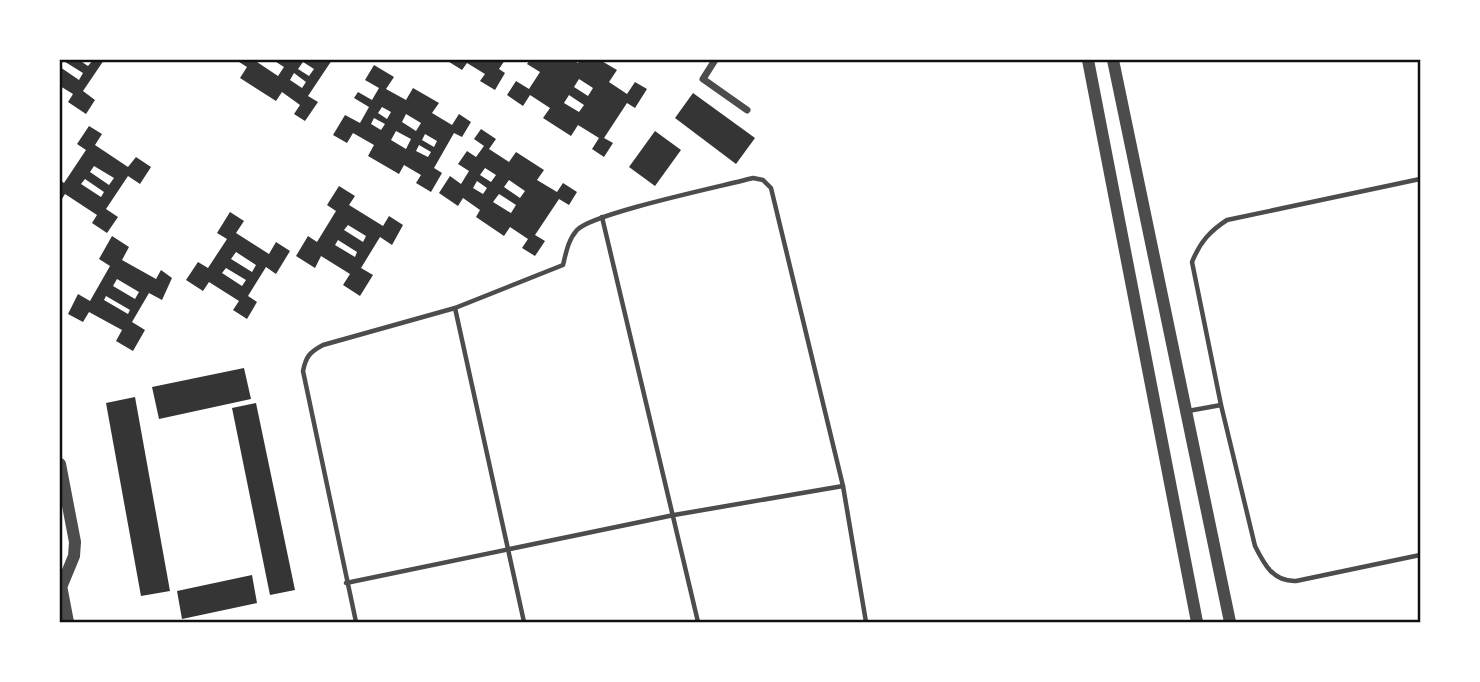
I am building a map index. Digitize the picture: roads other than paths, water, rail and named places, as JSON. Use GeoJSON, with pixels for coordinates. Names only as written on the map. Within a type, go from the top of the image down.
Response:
{"type":"FeatureCollection","features":[{"type":"Feature","properties":{"kind":"street"},"geometry":{"type":"LineString","coordinates":[[715,60],[703,79],[747,110]]}},
{"type":"Feature","properties":{"kind":"street"},"geometry":{"type":"LineString","coordinates":[[1088,60],[1197,622]]}},
{"type":"Feature","properties":{"kind":"street"},"geometry":{"type":"LineString","coordinates":[[1113,60],[1230,622]]}},
{"type":"Feature","properties":{"kind":"street"},"geometry":{"type":"LineString","coordinates":[[60,464],[62,487],[75,542],[74,556],[61,583],[68,622]]}},
{"type":"Feature","properties":{"kind":"lane"},"geometry":{"type":"LineString","coordinates":[[356,622],[303,371],[305,359],[323,345],[456,308],[564,265],[568,244],[578,229],[602,218],[753,178],[763,180],[771,188],[843,486],[866,622]]}},
{"type":"Feature","properties":{"kind":"lane"},"geometry":{"type":"LineString","coordinates":[[1420,180],[1227,220],[1211,230],[1199,246],[1192,262],[1221,405],[1255,546],[1263,563],[1274,575],[1286,581],[1420,555]]}},
{"type":"Feature","properties":{"kind":"lane"},"geometry":{"type":"LineString","coordinates":[[602,218],[698,622]]}},
{"type":"Feature","properties":{"kind":"lane"},"geometry":{"type":"LineString","coordinates":[[456,308],[524,622]]}},
{"type":"Feature","properties":{"kind":"lane"},"geometry":{"type":"LineString","coordinates":[[1187,412],[1221,405]]}},
{"type":"Feature","properties":{"kind":"lane"},"geometry":{"type":"LineString","coordinates":[[346,583],[674,515],[843,486]]}}]}
